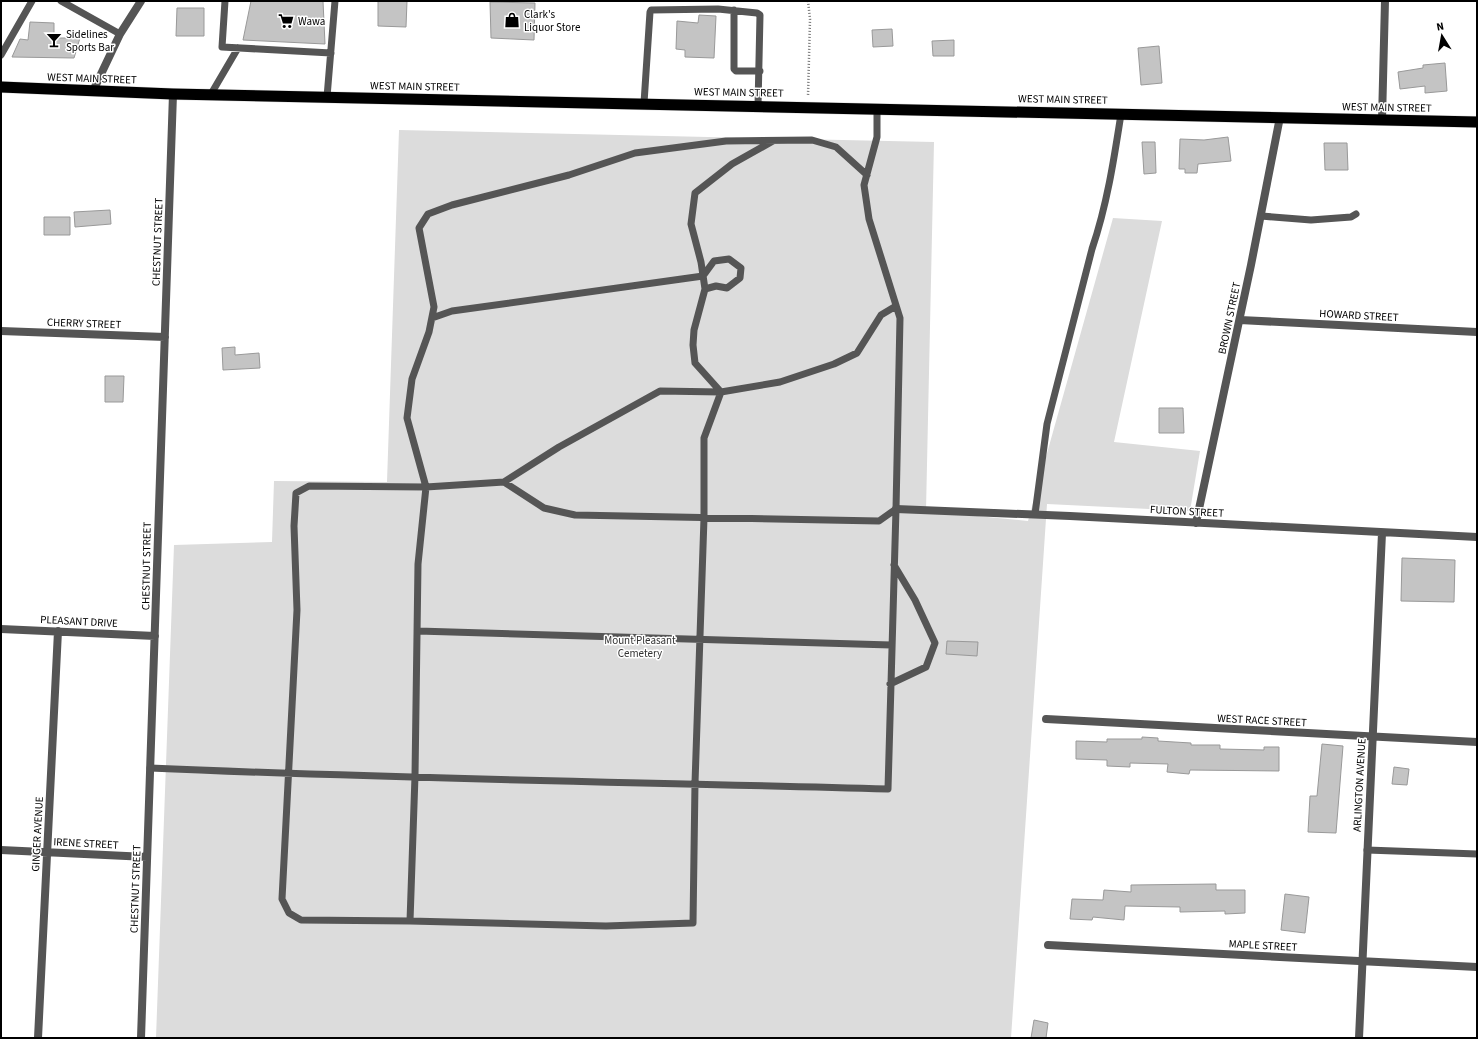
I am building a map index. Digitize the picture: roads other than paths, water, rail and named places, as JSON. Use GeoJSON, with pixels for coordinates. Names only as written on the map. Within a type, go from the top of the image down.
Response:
{"type":"FeatureCollection","features":[{"type":"Feature","properties":{"kind":"highway","name":"WEST MAIN STREET"},"geometry":{"type":"LineString","coordinates":[[1,87],[173,94],[1477,122]]}},
{"type":"Feature","properties":{"kind":"street"},"geometry":{"type":"LineString","coordinates":[[93,91],[120,34],[141,1]]}},
{"type":"Feature","properties":{"kind":"street"},"geometry":{"type":"LineString","coordinates":[[1382,120],[1385,1]]}},
{"type":"Feature","properties":{"kind":"street","name":"CHESTNUT STREET"},"geometry":{"type":"LineString","coordinates":[[141,1038],[156,636],[156,563],[173,94]]}},
{"type":"Feature","properties":{"kind":"street","name":"BROWN STREET"},"geometry":{"type":"LineString","coordinates":[[1196,523],[1240,320],[1280,117]]}},
{"type":"Feature","properties":{"kind":"street","name":"HOWARD STREET"},"geometry":{"type":"LineString","coordinates":[[1240,320],[1477,332]]}},
{"type":"Feature","properties":{"kind":"street","name":"CHERRY STREET"},"geometry":{"type":"LineString","coordinates":[[1,331],[165,337]]}},
{"type":"Feature","properties":{"kind":"street","name":"FULTON STREET"},"geometry":{"type":"LineString","coordinates":[[896,509],[1035,514],[1477,537]]}},
{"type":"Feature","properties":{"kind":"street","name":"ARLINGTON AVENUE"},"geometry":{"type":"LineString","coordinates":[[1359,1038],[1382,533]]}},
{"type":"Feature","properties":{"kind":"street","name":"PLEASANT DRIVE"},"geometry":{"type":"LineString","coordinates":[[1,629],[156,636]]}},
{"type":"Feature","properties":{"kind":"street","name":"GINGER AVENUE"},"geometry":{"type":"LineString","coordinates":[[38,1038],[58,631]]}},
{"type":"Feature","properties":{"kind":"street","name":"WEST RACE STREET"},"geometry":{"type":"LineString","coordinates":[[1046,719],[1477,742]]}},
{"type":"Feature","properties":{"kind":"street","name":"IRENE STREET"},"geometry":{"type":"LineString","coordinates":[[1,850],[147,857]]}},
{"type":"Feature","properties":{"kind":"street","name":"MAPLE STREET"},"geometry":{"type":"LineString","coordinates":[[1048,945],[1477,967]]}},
{"type":"Feature","properties":{"kind":"lane"},"geometry":{"type":"LineString","coordinates":[[1,55],[32,1]]}},
{"type":"Feature","properties":{"kind":"lane"},"geometry":{"type":"LineString","coordinates":[[62,1],[120,34]]}},
{"type":"Feature","properties":{"kind":"lane"},"geometry":{"type":"LineString","coordinates":[[226,1],[222,47],[331,53]]}},
{"type":"Feature","properties":{"kind":"lane"},"geometry":{"type":"LineString","coordinates":[[327,97],[335,1]]}},
{"type":"Feature","properties":{"kind":"lane"},"geometry":{"type":"LineString","coordinates":[[644,104],[651,10],[718,9],[758,13],[761,18],[758,106]]}},
{"type":"Feature","properties":{"kind":"lane"},"geometry":{"type":"LineString","coordinates":[[734,10],[734,69],[736,71],[760,71]]}},
{"type":"Feature","properties":{"kind":"lane"},"geometry":{"type":"LineString","coordinates":[[211,94],[238,48]]}},
{"type":"Feature","properties":{"kind":"lane"},"geometry":{"type":"LineString","coordinates":[[150,768],[288,773],[695,783],[888,790],[900,318],[870,219],[864,185],[877,137],[877,108]]}},
{"type":"Feature","properties":{"kind":"lane"},"geometry":{"type":"LineString","coordinates":[[1035,514],[1047,424],[1092,249],[1101,224],[1114,162],[1121,114]]}},
{"type":"Feature","properties":{"kind":"lane"},"geometry":{"type":"LineString","coordinates":[[721,392],[695,363],[693,344],[694,330],[705,289],[691,224],[695,193],[732,164],[773,140]]}},
{"type":"Feature","properties":{"kind":"lane"},"geometry":{"type":"LineString","coordinates":[[410,921],[415,776],[418,564],[426,488],[407,418],[412,379],[429,332],[434,307],[419,228],[428,214],[452,205],[569,175],[635,153],[726,141],[812,140],[836,147],[867,175]]}},
{"type":"Feature","properties":{"kind":"lane"},"geometry":{"type":"LineString","coordinates":[[1261,216],[1311,220],[1351,217],[1356,214]]}},
{"type":"Feature","properties":{"kind":"lane"},"geometry":{"type":"LineString","coordinates":[[432,318],[452,311],[703,276],[714,262],[729,259],[741,268],[740,278],[727,288],[716,286],[705,289]]}},
{"type":"Feature","properties":{"kind":"lane"},"geometry":{"type":"LineString","coordinates":[[721,392],[704,438],[701,639],[695,783],[694,924],[606,926],[302,920],[289,913],[282,899],[298,610],[294,526],[296,493],[309,486],[426,488],[504,482],[559,447],[660,391],[721,392],[780,382],[840,361],[857,353],[881,314],[896,306]]}},
{"type":"Feature","properties":{"kind":"lane"},"geometry":{"type":"LineString","coordinates":[[504,482],[544,508],[575,515],[880,521],[896,509]]}},
{"type":"Feature","properties":{"kind":"lane"},"geometry":{"type":"LineString","coordinates":[[890,684],[926,667],[935,643],[916,600],[894,564]]}},
{"type":"Feature","properties":{"kind":"lane"},"geometry":{"type":"LineString","coordinates":[[418,632],[891,645]]}},
{"type":"Feature","properties":{"kind":"lane"},"geometry":{"type":"LineString","coordinates":[[1367,850],[1477,854]]}},
{"type":"Feature","properties":{"kind":"place","name":"Clark's Liquor Store"},"geometry":{"type":"Point","coordinates":[512,20]}},
{"type":"Feature","properties":{"kind":"place","name":"Wawa"},"geometry":{"type":"Point","coordinates":[286,21]}},
{"type":"Feature","properties":{"kind":"place","name":"Sidelines Sports Bar"},"geometry":{"type":"Point","coordinates":[54,40]}},
{"type":"Feature","properties":{"kind":"park label","name":"Mount Pleasant Cemetery"},"geometry":{"type":"Point","coordinates":[640,646]}}]}
